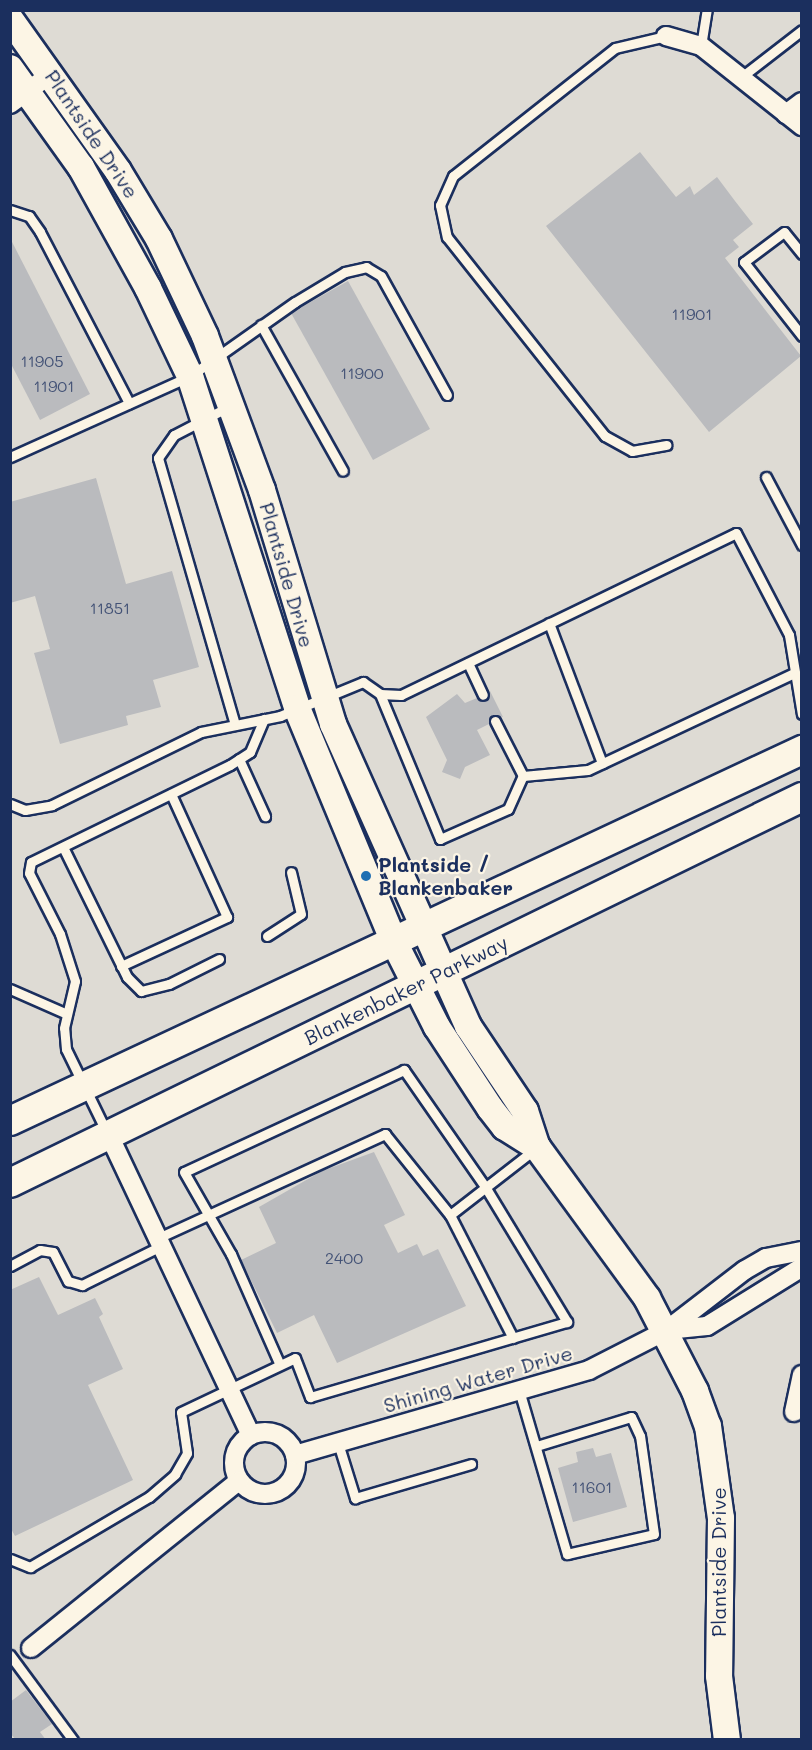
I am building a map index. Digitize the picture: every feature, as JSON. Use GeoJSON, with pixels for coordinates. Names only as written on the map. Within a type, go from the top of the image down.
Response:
{"type":"FeatureCollection","features":[{"type":"Feature","properties":{"kind":"main road"},"geometry":{"type":"LineString","coordinates":[[10,1121],[801,750]]}},
{"type":"Feature","properties":{"kind":"main road","name":"Blankenbaker Parkway"},"geometry":{"type":"LineString","coordinates":[[10,1183],[801,797]]}},
{"type":"Feature","properties":{"kind":"street","name":"Plantside Drive"},"geometry":{"type":"LineString","coordinates":[[10,19],[52,73],[159,239],[214,358],[280,550],[324,697],[422,927],[468,1026],[525,1112],[537,1147],[667,1330],[708,1426],[717,1471],[722,1547],[719,1676],[727,1740]]}},
{"type":"Feature","properties":{"kind":"street"},"geometry":{"type":"LineString","coordinates":[[666,36],[700,46],[801,126]]}},
{"type":"Feature","properties":{"kind":"street","name":"Plantside Drive"},"geometry":{"type":"LineString","coordinates":[[10,68],[20,98],[117,229],[190,376],[206,416],[297,708],[393,940],[415,986],[490,1108],[505,1127],[537,1147]]}},
{"type":"Feature","properties":{"kind":"street"},"geometry":{"type":"LineString","coordinates":[[20,98],[52,73]]}},
{"type":"Feature","properties":{"kind":"street"},"geometry":{"type":"LineString","coordinates":[[786,114],[801,102]]}},
{"type":"Feature","properties":{"kind":"street"},"geometry":{"type":"LineString","coordinates":[[249,558],[280,550]]}},
{"type":"Feature","properties":{"kind":"street"},"geometry":{"type":"LineString","coordinates":[[109,1135],[251,1435]]}},
{"type":"Feature","properties":{"kind":"street","name":"Shining Water Drive"},"geometry":{"type":"LineString","coordinates":[[295,1455],[589,1370],[667,1330],[745,1270],[766,1258],[801,1251]]}},
{"type":"Feature","properties":{"kind":"street","name":"Shining Water Drive"},"geometry":{"type":"LineString","coordinates":[[667,1330],[707,1326],[801,1267]]}},
{"type":"Feature","properties":{"kind":"street"},"geometry":{"type":"LineString","coordinates":[[794,1412],[801,1375]]}},
{"type":"Feature","properties":{"kind":"street"},"geometry":{"type":"LineString","coordinates":[[267,1432],[281,1437],[295,1455],[293,1477],[278,1491],[257,1493],[239,1481],[235,1471],[236,1450],[251,1435],[267,1432]]}},
{"type":"Feature","properties":{"kind":"street"},"geometry":{"type":"LineString","coordinates":[[31,1648],[239,1481]]}},
{"type":"Feature","properties":{"kind":"lane"},"geometry":{"type":"LineString","coordinates":[[700,46],[707,10]]}},
{"type":"Feature","properties":{"kind":"lane"},"geometry":{"type":"LineString","coordinates":[[740,78],[801,30]]}},
{"type":"Feature","properties":{"kind":"lane"},"geometry":{"type":"LineString","coordinates":[[666,36],[615,48],[453,176],[440,205],[447,237],[605,436],[632,451],[666,445]]}},
{"type":"Feature","properties":{"kind":"lane"},"geometry":{"type":"LineString","coordinates":[[10,210],[28,216],[40,232],[129,404]]}},
{"type":"Feature","properties":{"kind":"lane"},"geometry":{"type":"LineString","coordinates":[[801,255],[784,232],[744,262],[801,336]]}},
{"type":"Feature","properties":{"kind":"lane"},"geometry":{"type":"LineString","coordinates":[[10,457],[190,376],[261,325],[345,272],[366,267],[381,276],[447,395]]}},
{"type":"Feature","properties":{"kind":"lane"},"geometry":{"type":"LineString","coordinates":[[261,325],[343,471]]}},
{"type":"Feature","properties":{"kind":"lane"},"geometry":{"type":"LineString","coordinates":[[232,405],[206,416],[174,435],[158,458],[235,725]]}},
{"type":"Feature","properties":{"kind":"lane"},"geometry":{"type":"LineString","coordinates":[[766,477],[801,543]]}},
{"type":"Feature","properties":{"kind":"lane"},"geometry":{"type":"LineString","coordinates":[[380,694],[401,695],[736,533],[789,635],[801,714]]}},
{"type":"Feature","properties":{"kind":"lane"},"geometry":{"type":"LineString","coordinates":[[549,623],[602,763]]}},
{"type":"Feature","properties":{"kind":"lane"},"geometry":{"type":"LineString","coordinates":[[468,663],[483,695]]}},
{"type":"Feature","properties":{"kind":"lane"},"geometry":{"type":"LineString","coordinates":[[523,776],[588,770],[794,673]]}},
{"type":"Feature","properties":{"kind":"lane"},"geometry":{"type":"LineString","coordinates":[[10,804],[25,810],[52,805],[201,732],[264,719],[363,682],[380,694],[440,840],[508,809],[523,776]]}},
{"type":"Feature","properties":{"kind":"lane"},"geometry":{"type":"LineString","coordinates":[[109,1135],[82,1087],[66,1049],[67,1014],[75,981],[60,934],[29,873],[31,862],[239,759],[250,752],[264,719]]}},
{"type":"Feature","properties":{"kind":"lane"},"geometry":{"type":"LineString","coordinates":[[495,721],[523,776]]}},
{"type":"Feature","properties":{"kind":"lane"},"geometry":{"type":"LineString","coordinates":[[239,759],[266,816]]}},
{"type":"Feature","properties":{"kind":"lane"},"geometry":{"type":"LineString","coordinates":[[121,966],[227,917],[171,794]]}},
{"type":"Feature","properties":{"kind":"lane"},"geometry":{"type":"LineString","coordinates":[[63,847],[121,966],[141,991],[169,984],[219,959]]}},
{"type":"Feature","properties":{"kind":"lane"},"geometry":{"type":"LineString","coordinates":[[267,936],[301,914],[291,872]]}},
{"type":"Feature","properties":{"kind":"lane"},"geometry":{"type":"LineString","coordinates":[[10,989],[67,1014]]}},
{"type":"Feature","properties":{"kind":"lane"},"geometry":{"type":"LineString","coordinates":[[10,1559],[30,1567],[149,1497],[175,1474],[187,1453],[181,1412],[295,1358],[310,1397],[567,1323],[486,1188],[404,1070],[184,1172],[206,1216],[231,1254],[280,1365]]}},
{"type":"Feature","properties":{"kind":"lane"},"geometry":{"type":"LineString","coordinates":[[10,1266],[40,1250],[52,1252],[68,1281],[81,1285],[206,1216],[385,1134],[450,1215],[513,1338]]}},
{"type":"Feature","properties":{"kind":"lane"},"geometry":{"type":"LineString","coordinates":[[450,1215],[537,1147]]}},
{"type":"Feature","properties":{"kind":"lane"},"geometry":{"type":"LineString","coordinates":[[519,1390],[567,1554],[654,1534],[640,1436],[631,1417],[537,1446]]}},
{"type":"Feature","properties":{"kind":"lane"},"geometry":{"type":"LineString","coordinates":[[338,1443],[355,1498],[471,1464]]}},
{"type":"Feature","properties":{"kind":"lane"},"geometry":{"type":"LineString","coordinates":[[31,1648],[12,1660],[73,1740]]}},
{"type":"Feature","properties":{"kind":"shaded area"},"geometry":{"type":"Polygon","coordinates":[[[11,11],[801,11],[801,1739],[11,1739],[11,11]]]}},
{"type":"Feature","properties":{"kind":"building"},"geometry":{"type":"Polygon","coordinates":[[[640,152],[676,197],[690,186],[694,195],[717,177],[753,224],[733,240],[739,247],[725,258],[801,356],[709,432],[546,226],[640,152]]]}},
{"type":"Feature","properties":{"kind":"building"},"geometry":{"type":"Polygon","coordinates":[[[10,238],[90,394],[40,420],[10,362],[10,238]]]}},
{"type":"Feature","properties":{"kind":"building"},"geometry":{"type":"Polygon","coordinates":[[[348,281],[430,429],[373,460],[291,313],[348,281]]]}},
{"type":"Feature","properties":{"kind":"building"},"geometry":{"type":"Polygon","coordinates":[[[96,478],[126,584],[172,571],[199,667],[153,680],[161,707],[126,716],[128,725],[60,744],[34,653],[50,649],[35,596],[10,603],[10,502],[96,478]]]}},
{"type":"Feature","properties":{"kind":"building"},"geometry":{"type":"Polygon","coordinates":[[[490,691],[503,717],[492,715],[489,724],[477,730],[490,755],[465,767],[460,779],[442,772],[447,760],[426,717],[457,694],[465,703],[477,698],[483,702],[490,691]]]}},
{"type":"Feature","properties":{"kind":"building"},"geometry":{"type":"Polygon","coordinates":[[[374,1152],[405,1215],[384,1225],[398,1253],[417,1244],[423,1256],[438,1249],[466,1306],[337,1363],[314,1315],[277,1333],[241,1260],[276,1243],[259,1207],[322,1171],[374,1152]]]}},
{"type":"Feature","properties":{"kind":"building"},"geometry":{"type":"Polygon","coordinates":[[[39,1277],[58,1315],[95,1298],[103,1314],[99,1317],[123,1369],[88,1385],[133,1480],[15,1536],[10,1527],[10,1290],[39,1277]]]}},
{"type":"Feature","properties":{"kind":"building"},"geometry":{"type":"Polygon","coordinates":[[[593,1448],[596,1457],[611,1453],[627,1507],[573,1522],[558,1468],[578,1462],[576,1452],[593,1448]]]}},
{"type":"Feature","properties":{"kind":"building"},"geometry":{"type":"Polygon","coordinates":[[[26,1690],[52,1724],[40,1732],[46,1740],[16,1740],[10,1733],[10,1702],[26,1690]]]}},
{"type":"Feature","properties":{"kind":"place","name":"Plantside / Blankenbaker"},"geometry":{"type":"Point","coordinates":[366,876]}}]}
